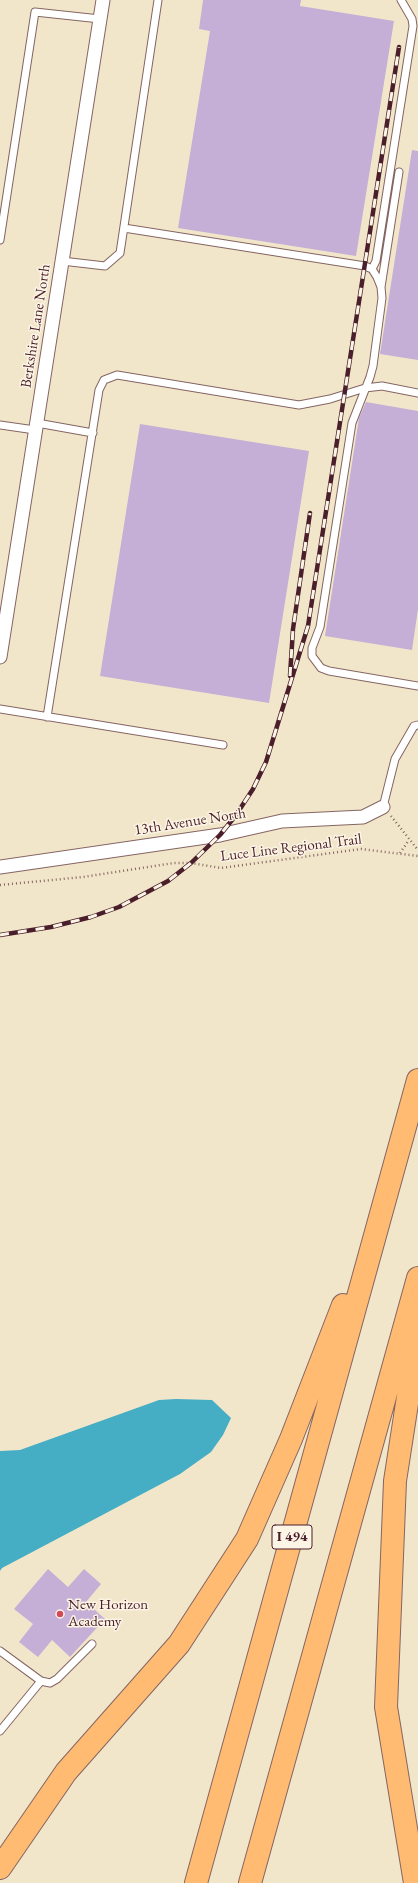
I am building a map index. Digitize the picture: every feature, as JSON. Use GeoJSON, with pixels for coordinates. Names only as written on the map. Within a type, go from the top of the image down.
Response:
{"type":"FeatureCollection","features":[{"type":"Feature","properties":{"kind":"highway","name":"I 494"},"geometry":{"type":"LineString","coordinates":[[196,1883],[418,1080]]}},
{"type":"Feature","properties":{"kind":"highway"},"geometry":{"type":"LineString","coordinates":[[0,1868],[66,1772],[179,1644],[247,1539],[291,1439],[387,1190]]}},
{"type":"Feature","properties":{"kind":"highway"},"geometry":{"type":"LineString","coordinates":[[250,1883],[418,1278]]}},
{"type":"Feature","properties":{"kind":"highway"},"geometry":{"type":"LineString","coordinates":[[414,1883],[386,1707],[395,1481],[414,1358],[418,1303]]}},
{"type":"Feature","properties":{"kind":"street","name":"Berkshire Lane North"},"geometry":{"type":"LineString","coordinates":[[0,657],[103,0]]}},
{"type":"Feature","properties":{"kind":"street","name":"13th Avenue North"},"geometry":{"type":"LineString","coordinates":[[0,866],[220,835],[282,821],[363,817],[384,806]]}},
{"type":"Feature","properties":{"kind":"lane"},"geometry":{"type":"LineString","coordinates":[[62,261],[105,266],[120,253],[158,0]]}},
{"type":"Feature","properties":{"kind":"lane"},"geometry":{"type":"LineString","coordinates":[[372,269],[376,260],[413,26],[412,19],[400,0]]}},
{"type":"Feature","properties":{"kind":"lane"},"geometry":{"type":"LineString","coordinates":[[0,240],[35,12],[100,19]]}},
{"type":"Feature","properties":{"kind":"lane"},"geometry":{"type":"LineString","coordinates":[[399,172],[381,287],[381,317],[373,366],[352,423],[320,627],[312,648],[312,656],[321,668],[329,671],[418,686]]}},
{"type":"Feature","properties":{"kind":"lane"},"geometry":{"type":"LineString","coordinates":[[124,228],[365,266],[372,269],[381,287]]}},
{"type":"Feature","properties":{"kind":"lane"},"geometry":{"type":"LineString","coordinates":[[47,717],[99,390],[104,380],[117,375],[299,405],[330,399],[365,388],[382,386],[418,392]]}},
{"type":"Feature","properties":{"kind":"lane"},"geometry":{"type":"LineString","coordinates":[[0,425],[36,426],[93,433]]}},
{"type":"Feature","properties":{"kind":"lane"},"geometry":{"type":"LineString","coordinates":[[0,709],[222,745]]}},
{"type":"Feature","properties":{"kind":"lane"},"geometry":{"type":"LineString","coordinates":[[384,806],[395,758],[414,726],[418,725]]}},
{"type":"Feature","properties":{"kind":"lane"},"geometry":{"type":"LineString","coordinates":[[0,1651],[41,1682],[50,1683],[57,1679],[92,1644]]}},
{"type":"Feature","properties":{"kind":"lane"},"geometry":{"type":"LineString","coordinates":[[1,1729],[41,1682]]}},
{"type":"Feature","properties":{"kind":"path"},"geometry":{"type":"LineString","coordinates":[[384,806],[418,850]]}},
{"type":"Feature","properties":{"kind":"path"},"geometry":{"type":"LineString","coordinates":[[400,854],[409,840]]}},
{"type":"Feature","properties":{"kind":"path","name":"Luce Line Regional Trail"},"geometry":{"type":"LineString","coordinates":[[0,886],[83,877],[174,863],[191,863],[201,866],[221,868],[361,848],[418,856]]}},
{"type":"Feature","properties":{"kind":"water"},"geometry":{"type":"Polygon","coordinates":[[[159,1400],[212,1400],[231,1418],[223,1435],[211,1452],[180,1474],[2,1568],[0,1571],[0,1451],[20,1450],[159,1400]]]}},
{"type":"Feature","properties":{"kind":"building"},"geometry":{"type":"Polygon","coordinates":[[[203,0],[301,0],[300,6],[394,21],[356,256],[178,228],[210,31],[199,29],[203,0]]]}},
{"type":"Feature","properties":{"kind":"building"},"geometry":{"type":"Polygon","coordinates":[[[412,150],[418,151],[418,360],[380,354],[412,150]]]}},
{"type":"Feature","properties":{"kind":"building"},"geometry":{"type":"Polygon","coordinates":[[[366,402],[418,411],[418,609],[412,650],[325,636],[359,418],[366,402]]]}},
{"type":"Feature","properties":{"kind":"building"},"geometry":{"type":"Polygon","coordinates":[[[140,424],[309,451],[269,703],[100,676],[140,424]]]}},
{"type":"Feature","properties":{"kind":"building","name":"New Horizon Academy"},"geometry":{"type":"Polygon","coordinates":[[[48,1569],[68,1587],[84,1569],[101,1584],[86,1602],[105,1619],[70,1657],[52,1640],[38,1657],[19,1642],[33,1624],[14,1609],[48,1569]]]}},
{"type":"Feature","properties":{"kind":"railway"},"geometry":{"type":"LineString","coordinates":[[0,935],[51,927],[91,917],[119,907],[168,881],[191,863],[220,835],[236,815],[253,789],[266,762],[308,626],[399,47]]}},
{"type":"Feature","properties":{"kind":"railway"},"geometry":{"type":"LineString","coordinates":[[290,676],[293,629],[310,513]]}},
{"type":"Feature","properties":{"kind":"place","name":"New Horizon Academy"},"geometry":{"type":"Point","coordinates":[60,1614]}}]}
